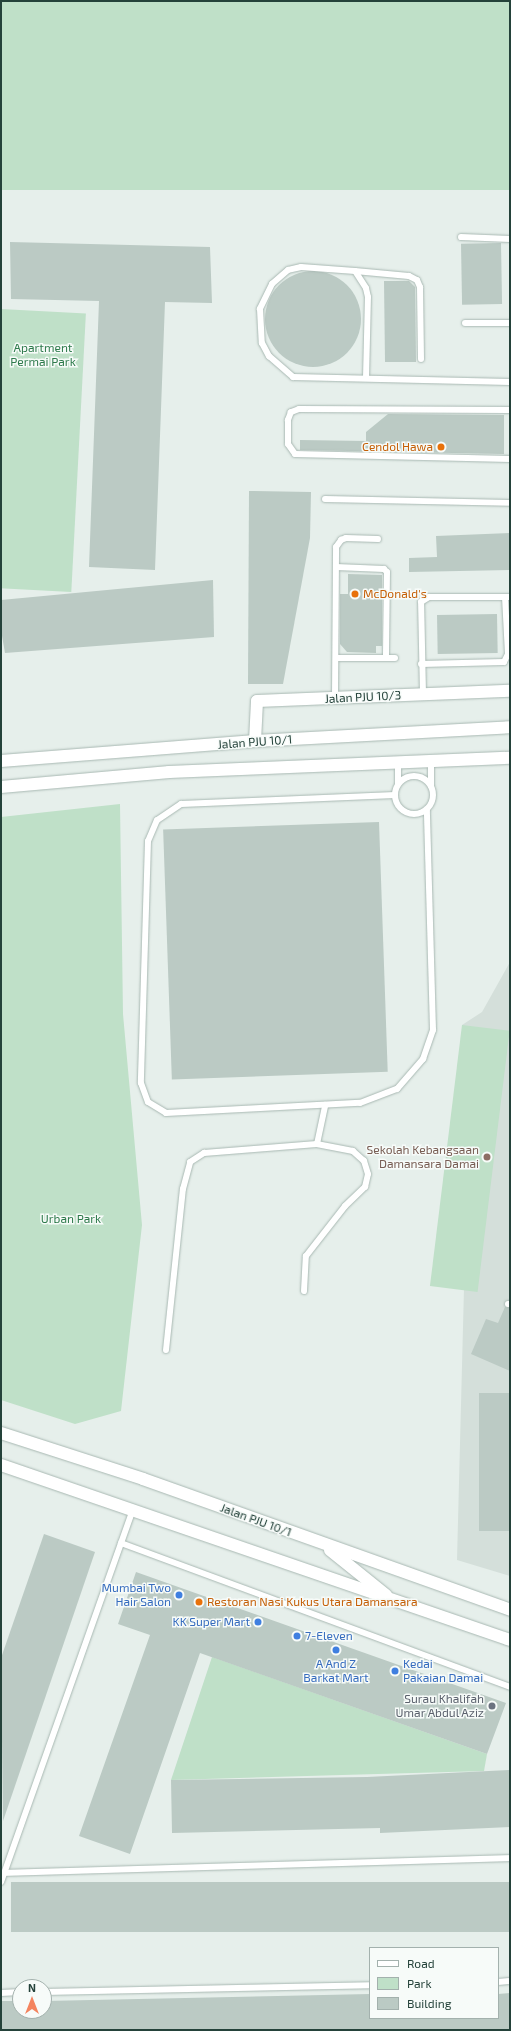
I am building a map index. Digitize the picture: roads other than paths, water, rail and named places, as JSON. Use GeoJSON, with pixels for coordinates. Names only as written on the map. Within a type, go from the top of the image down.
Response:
{"type":"FeatureCollection","features":[{"type":"Feature","properties":{"kind":"street","name":"Jalan PJU 10/3"},"geometry":{"type":"LineString","coordinates":[[255,741],[257,701],[510,691]]}},
{"type":"Feature","properties":{"kind":"street","name":"Jalan PJU 10/1"},"geometry":{"type":"LineString","coordinates":[[1,761],[255,741],[510,728]]}},
{"type":"Feature","properties":{"kind":"street","name":"Jalan PJU 10/1"},"geometry":{"type":"LineString","coordinates":[[1,787],[169,772],[286,766],[398,764],[510,758]]}},
{"type":"Feature","properties":{"kind":"street","name":"Jalan PJU 10/1"},"geometry":{"type":"LineString","coordinates":[[1,1433],[143,1479],[510,1610]]}},
{"type":"Feature","properties":{"kind":"street"},"geometry":{"type":"LineString","coordinates":[[1,1465],[133,1509],[510,1640]]}},
{"type":"Feature","properties":{"kind":"street"},"geometry":{"type":"LineString","coordinates":[[324,1544],[393,1600]]}},
{"type":"Feature","properties":{"kind":"lane"},"geometry":{"type":"LineString","coordinates":[[461,237],[510,239]]}},
{"type":"Feature","properties":{"kind":"lane"},"geometry":{"type":"LineString","coordinates":[[420,359],[420,287],[416,280],[410,276],[355,271],[324,266],[302,267],[288,270],[272,284],[260,309],[262,343],[269,356],[293,377],[510,382]]}},
{"type":"Feature","properties":{"kind":"lane"},"geometry":{"type":"LineString","coordinates":[[355,271],[366,288],[368,297],[366,378]]}},
{"type":"Feature","properties":{"kind":"lane"},"geometry":{"type":"LineString","coordinates":[[465,323],[510,323]]}},
{"type":"Feature","properties":{"kind":"lane"},"geometry":{"type":"LineString","coordinates":[[510,410],[300,409],[291,412],[288,420],[289,448],[299,455],[510,459]]}},
{"type":"Feature","properties":{"kind":"lane"},"geometry":{"type":"LineString","coordinates":[[325,499],[510,503]]}},
{"type":"Feature","properties":{"kind":"lane"},"geometry":{"type":"LineString","coordinates":[[335,698],[336,547],[341,540],[378,539]]}},
{"type":"Feature","properties":{"kind":"lane"},"geometry":{"type":"LineString","coordinates":[[336,567],[384,569],[387,572],[386,658]]}},
{"type":"Feature","properties":{"kind":"lane"},"geometry":{"type":"LineString","coordinates":[[421,664],[504,662],[508,654],[508,597],[425,599],[420,607],[421,664],[422,694]]}},
{"type":"Feature","properties":{"kind":"lane"},"geometry":{"type":"LineString","coordinates":[[336,658],[395,658]]}},
{"type":"Feature","properties":{"kind":"lane"},"geometry":{"type":"LineString","coordinates":[[395,795],[181,804],[157,820],[148,841],[141,1083],[148,1102],[166,1113],[360,1103],[397,1089],[422,1060],[433,1030],[427,809],[433,798],[431,786],[431,762]]}},
{"type":"Feature","properties":{"kind":"lane"},"geometry":{"type":"LineString","coordinates":[[398,764],[398,784],[395,795],[399,807],[410,814],[416,814],[427,809]]}},
{"type":"Feature","properties":{"kind":"lane"},"geometry":{"type":"LineString","coordinates":[[398,784],[415,776],[422,777],[431,786]]}},
{"type":"Feature","properties":{"kind":"lane"},"geometry":{"type":"LineString","coordinates":[[317,1144],[325,1105]]}},
{"type":"Feature","properties":{"kind":"lane"},"geometry":{"type":"LineString","coordinates":[[166,1350],[183,1189],[190,1162],[204,1153],[317,1144],[353,1151],[364,1161],[368,1174],[365,1187],[345,1206],[306,1256],[304,1291]]}},
{"type":"Feature","properties":{"kind":"lane"},"geometry":{"type":"LineString","coordinates":[[1,1882],[133,1509]]}},
{"type":"Feature","properties":{"kind":"lane"},"geometry":{"type":"LineString","coordinates":[[121,1544],[510,1687]]}},
{"type":"Feature","properties":{"kind":"lane"},"geometry":{"type":"LineString","coordinates":[[4,1873],[510,1858]]}},
{"type":"Feature","properties":{"kind":"lane"},"geometry":{"type":"LineString","coordinates":[[499,1982],[510,1982]]}},
{"type":"Feature","properties":{"kind":"lane"},"geometry":{"type":"LineString","coordinates":[[52,1992],[369,1984]]}},
{"type":"Feature","properties":{"kind":"lane"},"geometry":{"type":"LineString","coordinates":[[1,1993],[12,1992]]}},
{"type":"Feature","properties":{"kind":"place","name":"Cendol Hawa"},"geometry":{"type":"Point","coordinates":[441,447]}},
{"type":"Feature","properties":{"kind":"place","name":"McDonald's"},"geometry":{"type":"Point","coordinates":[355,594]}},
{"type":"Feature","properties":{"kind":"place","name":"Sekolah Kebangsaan Damansara Damai"},"geometry":{"type":"Point","coordinates":[487,1157]}},
{"type":"Feature","properties":{"kind":"place","name":"Mumbai Two Hair Salon"},"geometry":{"type":"Point","coordinates":[179,1595]}},
{"type":"Feature","properties":{"kind":"place","name":"Restoran Nasi Kukus Utara Damansara"},"geometry":{"type":"Point","coordinates":[199,1602]}},
{"type":"Feature","properties":{"kind":"place","name":"KK Super Mart"},"geometry":{"type":"Point","coordinates":[258,1622]}},
{"type":"Feature","properties":{"kind":"place","name":"7-Eleven"},"geometry":{"type":"Point","coordinates":[297,1636]}},
{"type":"Feature","properties":{"kind":"place","name":"A And Z Barkat Mart"},"geometry":{"type":"Point","coordinates":[336,1650]}},
{"type":"Feature","properties":{"kind":"place","name":"Kedai Pakaian Damai"},"geometry":{"type":"Point","coordinates":[395,1671]}},
{"type":"Feature","properties":{"kind":"place","name":"Surau Khalifah Umar Abdul Aziz"},"geometry":{"type":"Point","coordinates":[492,1706]}},
{"type":"Feature","properties":{"kind":"park label","name":"Apartment Permai Park"},"geometry":{"type":"Point","coordinates":[43,355]}},
{"type":"Feature","properties":{"kind":"park label","name":"Urban Park"},"geometry":{"type":"Point","coordinates":[71,1219]}}]}
